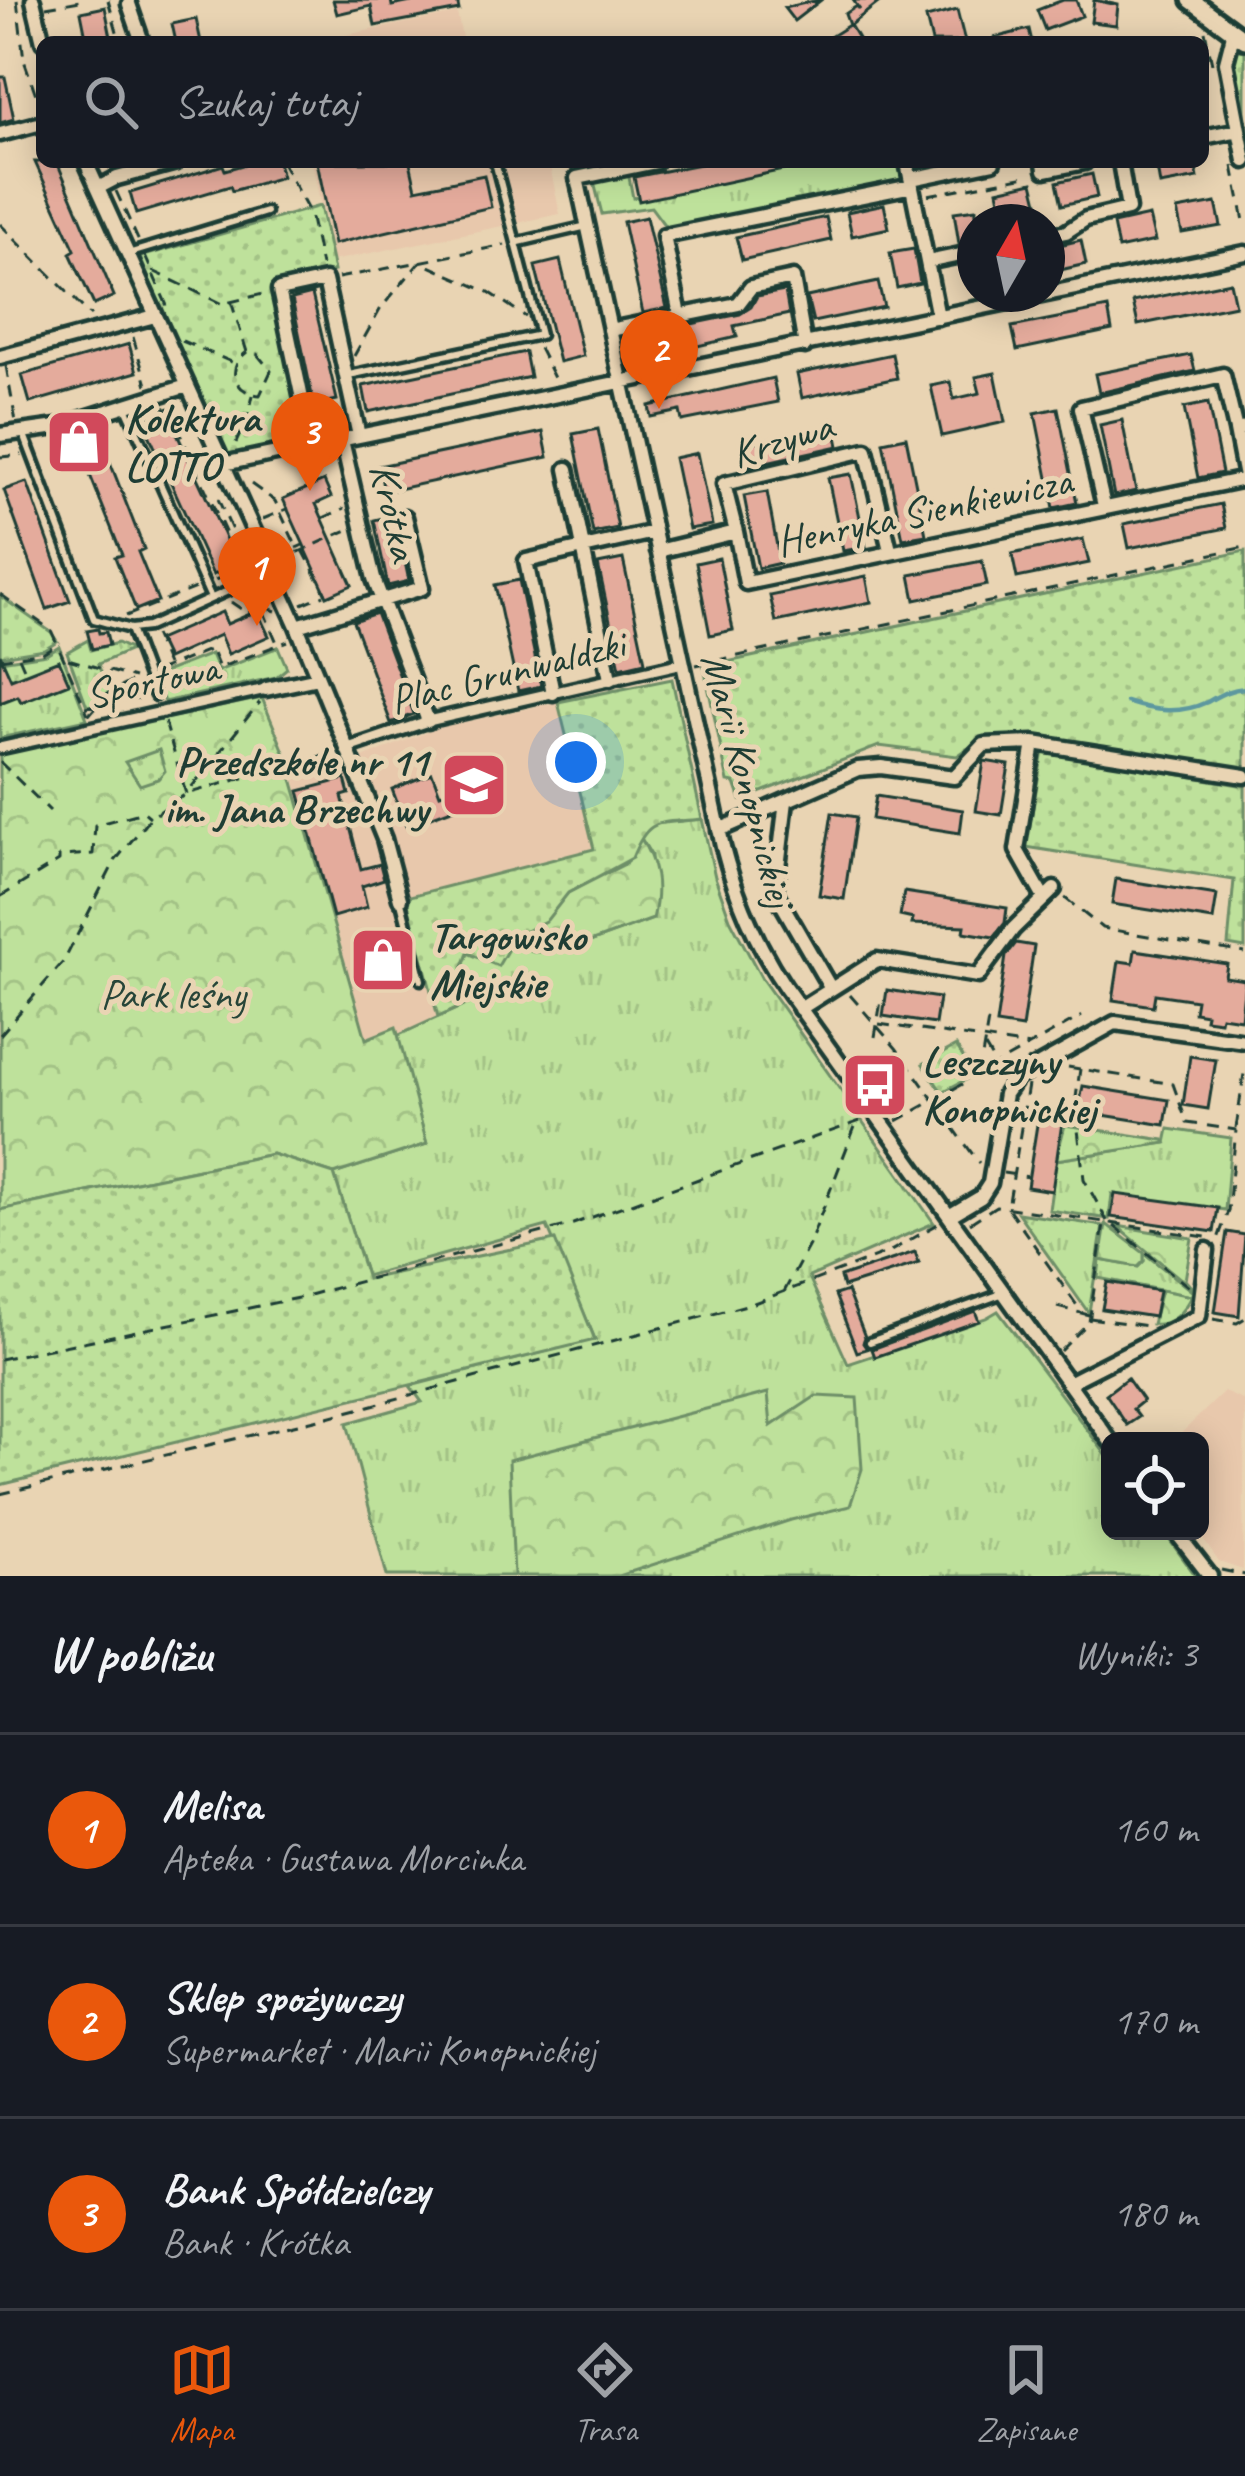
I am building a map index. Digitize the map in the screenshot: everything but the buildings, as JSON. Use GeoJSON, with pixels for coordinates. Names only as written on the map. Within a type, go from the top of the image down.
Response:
{"type":"FeatureCollection","features":[{"type":"Feature","properties":{"kind":"street"},"geometry":{"type":"LineString","coordinates":[[1198,1],[1241,34],[1226,62],[1245,161]]}},
{"type":"Feature","properties":{"kind":"street"},"geometry":{"type":"LineString","coordinates":[[39,4],[42,36]]}},
{"type":"Feature","properties":{"kind":"street"},"geometry":{"type":"LineString","coordinates":[[129,4],[140,36]]}},
{"type":"Feature","properties":{"kind":"street"},"geometry":{"type":"LineString","coordinates":[[0,134],[36,125]]}},
{"type":"Feature","properties":{"kind":"street"},"geometry":{"type":"LineString","coordinates":[[1209,136],[1239,130]]}},
{"type":"Feature","properties":{"kind":"street"},"geometry":{"type":"LineString","coordinates":[[89,168],[250,525],[273,564],[292,629],[319,678],[384,839],[400,899]]}},
{"type":"Feature","properties":{"kind":"street"},"geometry":{"type":"LineString","coordinates":[[98,188],[154,168]]}},
{"type":"Feature","properties":{"kind":"street","name":"Marii Konopnickiej"},"geometry":{"type":"LineString","coordinates":[[626,168],[577,178],[658,551],[688,664],[729,872],[751,928],[800,1009],[1103,1432]]}},
{"type":"Feature","properties":{"kind":"street"},"geometry":{"type":"LineString","coordinates":[[908,168],[938,316]]}},
{"type":"Feature","properties":{"kind":"street"},"geometry":{"type":"LineString","coordinates":[[680,315],[664,236],[913,188],[975,168]]}},
{"type":"Feature","properties":{"kind":"street"},"geometry":{"type":"LineString","coordinates":[[1065,232],[1086,218],[1128,209],[1121,168]]}},
{"type":"Feature","properties":{"kind":"street"},"geometry":{"type":"LineString","coordinates":[[223,464],[1245,253]]}},
{"type":"Feature","properties":{"kind":"street"},"geometry":{"type":"LineString","coordinates":[[927,262],[957,256]]}},
{"type":"Feature","properties":{"kind":"street"},"geometry":{"type":"LineString","coordinates":[[610,330],[738,304],[751,286],[794,278],[805,346]]}},
{"type":"Feature","properties":{"kind":"street"},"geometry":{"type":"LineString","coordinates":[[312,446],[279,290],[326,280],[359,436]]}},
{"type":"Feature","properties":{"kind":"street"},"geometry":{"type":"LineString","coordinates":[[3,360],[155,316]]}},
{"type":"Feature","properties":{"kind":"street","name":"Henryka Sienkiewicza"},"geometry":{"type":"LineString","coordinates":[[658,551],[736,532],[746,583],[1245,478],[1240,429],[1223,375],[1082,408],[1104,506]]}},
{"type":"Feature","properties":{"kind":"street"},"geometry":{"type":"LineString","coordinates":[[0,435],[126,407],[188,386]]}},
{"type":"Feature","properties":{"kind":"street","name":"Krótka"},"geometry":{"type":"LineString","coordinates":[[343,440],[374,579],[428,722]]}},
{"type":"Feature","properties":{"kind":"street","name":"Krzywa"},"geometry":{"type":"LineString","coordinates":[[736,532],[724,484],[866,450],[890,550]]}},
{"type":"Feature","properties":{"kind":"street"},"geometry":{"type":"LineString","coordinates":[[567,469],[610,679]]}},
{"type":"Feature","properties":{"kind":"street","name":"Krótka"},"geometry":{"type":"LineString","coordinates":[[382,600],[422,588],[405,517]]}},
{"type":"Feature","properties":{"kind":"street"},"geometry":{"type":"LineString","coordinates":[[553,693],[526,561],[654,532]]}},
{"type":"Feature","properties":{"kind":"street"},"geometry":{"type":"LineString","coordinates":[[292,629],[382,600]]}},
{"type":"Feature","properties":{"kind":"street","name":"Plac Grunwaldzki"},"geometry":{"type":"LineString","coordinates":[[348,748],[428,722],[688,664]]}},
{"type":"Feature","properties":{"kind":"street","name":"Sportowa"},"geometry":{"type":"LineString","coordinates":[[0,748],[319,678]]}},
{"type":"Feature","properties":{"kind":"street"},"geometry":{"type":"LineString","coordinates":[[719,830],[858,770],[881,767],[954,777],[984,745],[1034,743],[1245,776]]}},
{"type":"Feature","properties":{"kind":"street"},"geometry":{"type":"LineString","coordinates":[[800,1009],[877,960],[978,976],[1013,929],[1049,894],[1017,850],[1034,743]]}},
{"type":"Feature","properties":{"kind":"street"},"geometry":{"type":"LineString","coordinates":[[786,801],[775,892],[838,989]]}},
{"type":"Feature","properties":{"kind":"street"},"geometry":{"type":"LineString","coordinates":[[949,1216],[981,1197],[992,1171],[1009,1084],[1107,1027],[1126,1023],[1245,1041]]}},
{"type":"Feature","properties":{"kind":"street"},"geometry":{"type":"LineString","coordinates":[[1068,1383],[1198,1316],[1207,1250]]}},
{"type":"Feature","properties":{"kind":"street"},"geometry":{"type":"LineString","coordinates":[[1181,1540],[1210,1576]]}},
{"type":"Feature","properties":{"kind":"lane"},"geometry":{"type":"LineString","coordinates":[[345,373],[540,334],[497,168]]}},
{"type":"Feature","properties":{"kind":"lane"},"geometry":{"type":"LineString","coordinates":[[128,254],[266,212]]}},
{"type":"Feature","properties":{"kind":"lane"},"geometry":{"type":"LineString","coordinates":[[519,242],[587,226]]}},
{"type":"Feature","properties":{"kind":"lane"},"geometry":{"type":"LineString","coordinates":[[126,407],[211,598]]}},
{"type":"Feature","properties":{"kind":"lane"},"geometry":{"type":"LineString","coordinates":[[20,428],[94,619],[130,629],[148,627],[273,564]]}},
{"type":"Feature","properties":{"kind":"lane"},"geometry":{"type":"LineString","coordinates":[[130,629],[155,696]]}},
{"type":"Feature","properties":{"kind":"lane"},"geometry":{"type":"LineString","coordinates":[[400,899],[421,980]]}},
{"type":"Feature","properties":{"kind":"lane"},"geometry":{"type":"LineString","coordinates":[[870,1342],[1004,1292]]}},
{"type":"Feature","properties":{"kind":"path"},"geometry":{"type":"LineString","coordinates":[[17,0],[24,60],[36,93]]}},
{"type":"Feature","properties":{"kind":"path"},"geometry":{"type":"LineString","coordinates":[[39,4],[86,0]]}},
{"type":"Feature","properties":{"kind":"path"},"geometry":{"type":"LineString","coordinates":[[108,0],[121,36]]}},
{"type":"Feature","properties":{"kind":"path"},"geometry":{"type":"LineString","coordinates":[[107,18],[115,16]]}},
{"type":"Feature","properties":{"kind":"path"},"geometry":{"type":"LineString","coordinates":[[285,168],[310,214],[326,280],[519,242]]}},
{"type":"Feature","properties":{"kind":"path"},"geometry":{"type":"LineString","coordinates":[[913,188],[1044,169]]}},
{"type":"Feature","properties":{"kind":"path"},"geometry":{"type":"LineString","coordinates":[[111,181],[175,323]]}},
{"type":"Feature","properties":{"kind":"path"},"geometry":{"type":"LineString","coordinates":[[0,224],[105,330]]}},
{"type":"Feature","properties":{"kind":"path"},"geometry":{"type":"LineString","coordinates":[[420,262],[489,292],[529,319],[555,374],[559,395]]}},
{"type":"Feature","properties":{"kind":"path"},"geometry":{"type":"LineString","coordinates":[[345,373],[381,308],[420,262]]}},
{"type":"Feature","properties":{"kind":"path"},"geometry":{"type":"LineString","coordinates":[[151,270],[222,304],[279,290]]}},
{"type":"Feature","properties":{"kind":"path"},"geometry":{"type":"LineString","coordinates":[[231,301],[247,352]]}},
{"type":"Feature","properties":{"kind":"path"},"geometry":{"type":"LineString","coordinates":[[131,329],[149,390]]}},
{"type":"Feature","properties":{"kind":"path"},"geometry":{"type":"LineString","coordinates":[[192,360],[183,340],[236,363]]}},
{"type":"Feature","properties":{"kind":"path"},"geometry":{"type":"LineString","coordinates":[[247,352],[257,355],[271,371],[260,395],[237,386],[236,363],[247,352]]}},
{"type":"Feature","properties":{"kind":"path"},"geometry":{"type":"LineString","coordinates":[[3,360],[20,428]]}},
{"type":"Feature","properties":{"kind":"path"},"geometry":{"type":"LineString","coordinates":[[236,443],[253,395]]}},
{"type":"Feature","properties":{"kind":"path"},"geometry":{"type":"LineString","coordinates":[[167,405],[245,568]]}},
{"type":"Feature","properties":{"kind":"path"},"geometry":{"type":"LineString","coordinates":[[226,437],[243,448]]}},
{"type":"Feature","properties":{"kind":"path"},"geometry":{"type":"LineString","coordinates":[[189,453],[202,447]]}},
{"type":"Feature","properties":{"kind":"path"},"geometry":{"type":"LineString","coordinates":[[0,457],[31,454]]}},
{"type":"Feature","properties":{"kind":"path"},"geometry":{"type":"LineString","coordinates":[[248,472],[251,484],[272,497],[322,595]]}},
{"type":"Feature","properties":{"kind":"path"},"geometry":{"type":"LineString","coordinates":[[242,488],[251,484]]}},
{"type":"Feature","properties":{"kind":"path"},"geometry":{"type":"LineString","coordinates":[[211,502],[220,498],[245,568]]}},
{"type":"Feature","properties":{"kind":"path"},"geometry":{"type":"LineString","coordinates":[[323,518],[352,505]]}},
{"type":"Feature","properties":{"kind":"path"},"geometry":{"type":"LineString","coordinates":[[250,525],[289,508]]}},
{"type":"Feature","properties":{"kind":"path"},"geometry":{"type":"LineString","coordinates":[[273,564],[356,526]]}},
{"type":"Feature","properties":{"kind":"path"},"geometry":{"type":"LineString","coordinates":[[688,664],[1245,547]]}},
{"type":"Feature","properties":{"kind":"path"},"geometry":{"type":"LineString","coordinates":[[125,616],[245,568],[256,569]]}},
{"type":"Feature","properties":{"kind":"path"},"geometry":{"type":"LineString","coordinates":[[254,588],[278,644]]}},
{"type":"Feature","properties":{"kind":"path"},"geometry":{"type":"LineString","coordinates":[[0,594],[60,641],[93,727]]}},
{"type":"Feature","properties":{"kind":"path"},"geometry":{"type":"LineString","coordinates":[[228,601],[247,613],[262,607],[282,613]]}},
{"type":"Feature","properties":{"kind":"path"},"geometry":{"type":"LineString","coordinates":[[272,629],[292,629]]}},
{"type":"Feature","properties":{"kind":"path"},"geometry":{"type":"LineString","coordinates":[[88,716],[116,688],[135,678],[212,649],[219,668],[278,644],[292,629]]}},
{"type":"Feature","properties":{"kind":"path"},"geometry":{"type":"LineString","coordinates":[[153,633],[167,667]]}},
{"type":"Feature","properties":{"kind":"path"},"geometry":{"type":"LineString","coordinates":[[0,658],[45,654],[60,641]]}},
{"type":"Feature","properties":{"kind":"path"},"geometry":{"type":"LineString","coordinates":[[19,656],[26,673]]}},
{"type":"Feature","properties":{"kind":"path"},"geometry":{"type":"LineString","coordinates":[[66,658],[135,678]]}},
{"type":"Feature","properties":{"kind":"path"},"geometry":{"type":"LineString","coordinates":[[186,794],[266,689]]}},
{"type":"Feature","properties":{"kind":"path"},"geometry":{"type":"LineString","coordinates":[[86,707],[155,696]]}},
{"type":"Feature","properties":{"kind":"path"},"geometry":{"type":"LineString","coordinates":[[162,712],[186,794]]}},
{"type":"Feature","properties":{"kind":"path"},"geometry":{"type":"LineString","coordinates":[[0,1035],[64,961],[115,861],[150,818],[186,794],[348,748]]}},
{"type":"Feature","properties":{"kind":"path"},"geometry":{"type":"LineString","coordinates":[[0,762],[50,811]]}},
{"type":"Feature","properties":{"kind":"path"},"geometry":{"type":"LineString","coordinates":[[0,897],[59,856],[93,854],[95,825],[144,812],[150,818]]}},
{"type":"Feature","properties":{"kind":"path"},"geometry":{"type":"LineString","coordinates":[[1049,894],[1102,928],[1245,953]]}},
{"type":"Feature","properties":{"kind":"path"},"geometry":{"type":"LineString","coordinates":[[838,989],[877,1024],[984,1170],[1029,1177]]}},
{"type":"Feature","properties":{"kind":"path"},"geometry":{"type":"LineString","coordinates":[[875,1037],[881,1001]]}},
{"type":"Feature","properties":{"kind":"path"},"geometry":{"type":"LineString","coordinates":[[896,1122],[1082,1016]]}},
{"type":"Feature","properties":{"kind":"path"},"geometry":{"type":"LineString","coordinates":[[979,1076],[988,1022]]}},
{"type":"Feature","properties":{"kind":"path"},"geometry":{"type":"LineString","coordinates":[[877,1024],[1030,1046]]}},
{"type":"Feature","properties":{"kind":"path"},"geometry":{"type":"LineString","coordinates":[[984,1042],[996,1066]]}},
{"type":"Feature","properties":{"kind":"path"},"geometry":{"type":"LineString","coordinates":[[1059,1066],[1173,1084],[1187,1123],[1236,1130]]}},
{"type":"Feature","properties":{"kind":"path"},"geometry":{"type":"LineString","coordinates":[[969,1224],[996,1206],[1218,1239],[1228,1210],[1245,1067]]}},
{"type":"Feature","properties":{"kind":"path"},"geometry":{"type":"LineString","coordinates":[[1080,1069],[1075,1105],[1084,1179],[1108,1223],[1202,1294]]}},
{"type":"Feature","properties":{"kind":"path"},"geometry":{"type":"LineString","coordinates":[[1042,1076],[1027,1086],[1008,1208],[1083,1314]]}},
{"type":"Feature","properties":{"kind":"path"},"geometry":{"type":"LineString","coordinates":[[0,1359],[298,1298],[550,1231],[875,1114]]}},
{"type":"Feature","properties":{"kind":"path"},"geometry":{"type":"LineString","coordinates":[[784,1292],[808,1245],[856,1123]]}},
{"type":"Feature","properties":{"kind":"path"},"geometry":{"type":"LineString","coordinates":[[0,1494],[328,1417],[754,1303],[889,1252],[949,1216]]}},
{"type":"Feature","properties":{"kind":"path"},"geometry":{"type":"LineString","coordinates":[[1057,1354],[1090,1316],[1108,1223]]}},
{"type":"Feature","properties":{"kind":"path"},"geometry":{"type":"LineString","coordinates":[[1057,1307],[1160,1328]]}},
{"type":"Feature","properties":{"kind":"path"},"geometry":{"type":"LineString","coordinates":[[1208,1311],[1209,1318],[1237,1323],[1245,1318]]}},
{"type":"Feature","properties":{"kind":"shaded area"},"geometry":{"type":"Polygon","coordinates":[[[457,13],[462,36],[340,36],[457,13]]]}},
{"type":"Feature","properties":{"kind":"shaded area"},"geometry":{"type":"Polygon","coordinates":[[[313,168],[550,168],[560,214],[332,261],[313,168]]]}},
{"type":"Feature","properties":{"kind":"shaded area"},"geometry":{"type":"Polygon","coordinates":[[[558,702],[594,849],[406,897],[438,1017],[367,1049],[294,778],[360,759],[437,728],[558,702]]]}},
{"type":"Feature","properties":{"kind":"shaded area"},"geometry":{"type":"Polygon","coordinates":[[[1224,1392],[1245,1401],[1243,1570],[1219,1562],[1203,1540],[1209,1540],[1209,1432],[1182,1432],[1224,1392]]]}},
{"type":"Feature","properties":{"kind":"green space"},"geometry":{"type":"Polygon","coordinates":[[[1237,50],[1245,50],[1245,131],[1232,67],[1237,50]]]}},
{"type":"Feature","properties":{"kind":"green space"},"geometry":{"type":"Polygon","coordinates":[[[790,168],[901,168],[902,183],[668,230],[651,207],[602,214],[593,178],[628,172],[633,198],[790,168]]]}},
{"type":"Feature","properties":{"kind":"green space"},"geometry":{"type":"Polygon","coordinates":[[[320,206],[334,271],[274,283],[306,438],[223,457],[140,257],[320,206]]]}},
{"type":"Feature","properties":{"kind":"green space"},"geometry":{"type":"Polygon","coordinates":[[[1245,551],[1245,771],[1035,736],[980,740],[957,756],[879,746],[741,800],[735,783],[728,782],[704,667],[1245,551]]]}},
{"type":"Feature","properties":{"kind":"green space"},"geometry":{"type":"Polygon","coordinates":[[[0,596],[57,641],[44,649],[0,656],[0,596]]]}},
{"type":"Feature","properties":{"kind":"green space"},"geometry":{"type":"Polygon","coordinates":[[[88,640],[91,650],[117,643],[131,650],[98,664],[111,697],[144,684],[148,695],[87,706],[67,652],[88,640]]]}},
{"type":"Feature","properties":{"kind":"green space"},"geometry":{"type":"Polygon","coordinates":[[[59,646],[87,719],[0,738],[0,661],[46,654],[59,646]]]}},
{"type":"Feature","properties":{"kind":"green space"},"geometry":{"type":"Polygon","coordinates":[[[278,647],[287,668],[276,677],[164,702],[154,676],[211,654],[218,671],[278,647]]]}},
{"type":"Feature","properties":{"kind":"green space"},"geometry":{"type":"Polygon","coordinates":[[[672,679],[702,819],[650,828],[632,858],[568,893],[547,920],[515,937],[498,966],[468,953],[462,969],[467,1004],[438,1017],[406,897],[594,849],[558,702],[672,679]]]}},
{"type":"Feature","properties":{"kind":"green space","name":"Park leśny"},"geometry":{"type":"Polygon","coordinates":[[[262,698],[285,754],[366,1039],[396,1027],[427,1144],[334,1174],[272,1154],[0,1210],[0,747],[174,704],[178,716],[262,698]]]}},
{"type":"Feature","properties":{"kind":"green space"},"geometry":{"type":"Polygon","coordinates":[[[159,750],[165,771],[140,785],[125,762],[159,750]]]}},
{"type":"Feature","properties":{"kind":"green space"},"geometry":{"type":"Polygon","coordinates":[[[1043,751],[1245,786],[1245,948],[1228,945],[1234,880],[1026,847],[1043,751]]]}},
{"type":"Feature","properties":{"kind":"green space"},"geometry":{"type":"Polygon","coordinates":[[[702,819],[730,919],[762,979],[934,1223],[809,1277],[848,1364],[998,1311],[1101,1448],[1101,1540],[1170,1540],[1196,1576],[387,1576],[347,1423],[422,1402],[410,1386],[595,1339],[547,1226],[366,1276],[334,1174],[427,1144],[397,1036],[467,1004],[462,969],[468,953],[515,937],[533,951],[565,951],[653,919],[651,855],[639,835],[654,824],[702,819]]]}},
{"type":"Feature","properties":{"kind":"green space"},"geometry":{"type":"Polygon","coordinates":[[[639,835],[656,876],[653,919],[565,951],[533,952],[515,937],[534,928],[568,893],[625,864],[639,835]]]}},
{"type":"Feature","properties":{"kind":"green space"},"geometry":{"type":"Polygon","coordinates":[[[956,1046],[974,1075],[942,1092],[923,1064],[956,1046]]]}},
{"type":"Feature","properties":{"kind":"green space"},"geometry":{"type":"Polygon","coordinates":[[[1065,1125],[1164,1140],[1166,1143],[1056,1160],[1065,1125]]]}},
{"type":"Feature","properties":{"kind":"green space"},"geometry":{"type":"Polygon","coordinates":[[[1169,1129],[1231,1138],[1225,1210],[1112,1194],[1109,1219],[1049,1210],[1056,1160],[1166,1143],[1169,1129]]]}},
{"type":"Feature","properties":{"kind":"green space"},"geometry":{"type":"Polygon","coordinates":[[[272,1154],[334,1174],[367,1279],[555,1240],[595,1340],[0,1485],[0,1210],[272,1154]]]}},
{"type":"Feature","properties":{"kind":"green space"},"geometry":{"type":"Polygon","coordinates":[[[1018,1213],[1103,1226],[1089,1312],[1088,1312],[1018,1213]]]}},
{"type":"Feature","properties":{"kind":"green space"},"geometry":{"type":"Polygon","coordinates":[[[1106,1224],[1144,1253],[1138,1267],[1100,1260],[1106,1224]]]}},
{"type":"Feature","properties":{"kind":"green space"},"geometry":{"type":"Polygon","coordinates":[[[1117,1226],[1192,1238],[1185,1280],[1194,1290],[1117,1226]]]}},
{"type":"Feature","properties":{"kind":"green space"},"geometry":{"type":"Polygon","coordinates":[[[1144,1253],[1193,1292],[1191,1296],[1098,1278],[1100,1260],[1138,1267],[1144,1253]]]}},
{"type":"Feature","properties":{"kind":"green space"},"geometry":{"type":"Polygon","coordinates":[[[1161,1290],[1191,1296],[1176,1317],[1152,1324],[1161,1290]]]}},
{"type":"Feature","properties":{"kind":"green space"},"geometry":{"type":"Polygon","coordinates":[[[768,1393],[771,1426],[816,1396],[857,1398],[862,1469],[850,1506],[791,1520],[618,1576],[514,1576],[509,1460],[768,1393]]]}},
{"type":"Feature","properties":{"kind":"waterway"},"geometry":{"type":"LineString","coordinates":[[1126,702],[1176,710],[1245,688]]}},
{"type":"Feature","properties":{"kind":"place","name":"Sklep spożywczy"},"geometry":{"type":"Point","coordinates":[659,409]}},
{"type":"Feature","properties":{"kind":"place","name":"Kolektura LOTTO"},"geometry":{"type":"Point","coordinates":[79,442]}},
{"type":"Feature","properties":{"kind":"place","name":"Bank Spółdzielczy"},"geometry":{"type":"Point","coordinates":[310,491]}},
{"type":"Feature","properties":{"kind":"place","name":"Melisa"},"geometry":{"type":"Point","coordinates":[257,626]}},
{"type":"Feature","properties":{"kind":"place","name":"Przedszkole nr 11 im. Jana Brzechwy"},"geometry":{"type":"Point","coordinates":[474,785]}},
{"type":"Feature","properties":{"kind":"place","name":"Targowisko Miejskie"},"geometry":{"type":"Point","coordinates":[383,960]}},
{"type":"Feature","properties":{"kind":"place","name":"Leszczyny Konopnickiej"},"geometry":{"type":"Point","coordinates":[875,1085]}}]}
